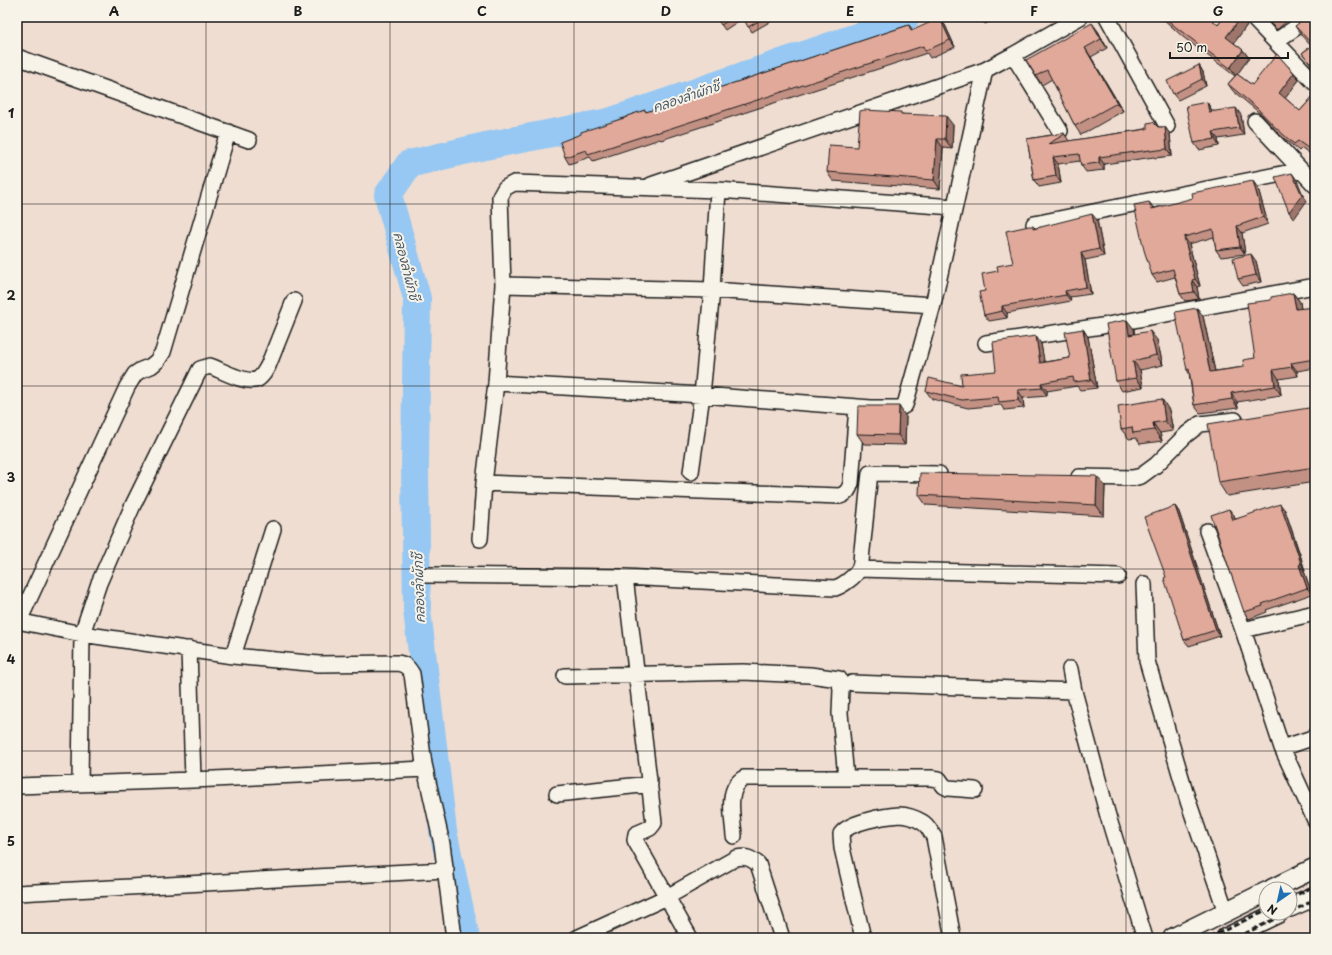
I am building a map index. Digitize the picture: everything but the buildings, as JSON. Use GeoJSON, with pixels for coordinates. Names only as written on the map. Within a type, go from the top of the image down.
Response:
{"type":"FeatureCollection","features":[{"type":"Feature","properties":{"kind":"main road"},"geometry":{"type":"LineString","coordinates":[[1288,881],[1315,868]]}},
{"type":"Feature","properties":{"kind":"main road"},"geometry":{"type":"LineString","coordinates":[[1173,938],[1258,896]]}},
{"type":"Feature","properties":{"kind":"main road"},"geometry":{"type":"LineString","coordinates":[[1298,904],[1315,896]]}},
{"type":"Feature","properties":{"kind":"main road"},"geometry":{"type":"LineString","coordinates":[[1226,938],[1261,921]]}},
{"type":"Feature","properties":{"kind":"street"},"geometry":{"type":"LineString","coordinates":[[642,188],[985,70],[1080,17]]}},
{"type":"Feature","properties":{"kind":"street"},"geometry":{"type":"LineString","coordinates":[[1107,17],[1167,126]]}},
{"type":"Feature","properties":{"kind":"street"},"geometry":{"type":"LineString","coordinates":[[1252,17],[1315,83]]}},
{"type":"Feature","properties":{"kind":"street"},"geometry":{"type":"LineString","coordinates":[[1276,41],[1311,17]]}},
{"type":"Feature","properties":{"kind":"street"},"geometry":{"type":"LineString","coordinates":[[1013,55],[1060,132]]}},
{"type":"Feature","properties":{"kind":"street"},"geometry":{"type":"LineString","coordinates":[[17,57],[249,140]]}},
{"type":"Feature","properties":{"kind":"street"},"geometry":{"type":"LineString","coordinates":[[496,383],[702,395],[871,408],[900,408],[905,405],[934,305],[954,207],[985,70]]}},
{"type":"Feature","properties":{"kind":"street"},"geometry":{"type":"LineString","coordinates":[[1255,121],[1315,185]]}},
{"type":"Feature","properties":{"kind":"street"},"geometry":{"type":"LineString","coordinates":[[228,132],[163,352],[157,361],[151,366],[135,374],[127,387],[18,621],[82,634],[233,656],[319,664],[404,664],[409,668],[412,674],[425,769],[442,844],[454,938]]}},
{"type":"Feature","properties":{"kind":"street"},"geometry":{"type":"LineString","coordinates":[[1034,224],[1301,170]]}},
{"type":"Feature","properties":{"kind":"street"},"geometry":{"type":"LineString","coordinates":[[480,539],[484,483],[496,383],[503,285],[500,197],[505,188],[514,183],[718,190],[954,207]]}},
{"type":"Feature","properties":{"kind":"street"},"geometry":{"type":"LineString","coordinates":[[691,472],[702,395],[712,290],[718,190]]}},
{"type":"Feature","properties":{"kind":"street"},"geometry":{"type":"LineString","coordinates":[[503,285],[712,290],[934,305]]}},
{"type":"Feature","properties":{"kind":"street"},"geometry":{"type":"LineString","coordinates":[[986,343],[1102,326],[1315,286]]}},
{"type":"Feature","properties":{"kind":"street"},"geometry":{"type":"LineString","coordinates":[[80,784],[82,634],[99,583],[130,512],[200,369],[210,366],[250,381],[258,379],[268,366],[294,301]]}},
{"type":"Feature","properties":{"kind":"street"},"geometry":{"type":"LineString","coordinates":[[484,483],[840,496],[849,489],[851,483],[857,407]]}},
{"type":"Feature","properties":{"kind":"street"},"geometry":{"type":"LineString","coordinates":[[1062,476],[1133,478],[1141,476],[1200,424],[1246,419]]}},
{"type":"Feature","properties":{"kind":"street"},"geometry":{"type":"LineString","coordinates":[[427,575],[624,577],[816,586],[830,588],[840,586],[849,580],[859,569],[870,473],[950,474]]}},
{"type":"Feature","properties":{"kind":"street"},"geometry":{"type":"LineString","coordinates":[[233,656],[273,529]]}},
{"type":"Feature","properties":{"kind":"street"},"geometry":{"type":"LineString","coordinates":[[1207,531],[1243,630],[1282,748],[1315,820]]}},
{"type":"Feature","properties":{"kind":"street"},"geometry":{"type":"LineString","coordinates":[[859,569],[1118,576]]}},
{"type":"Feature","properties":{"kind":"street"},"geometry":{"type":"LineString","coordinates":[[624,577],[654,823],[650,828],[636,834],[635,840],[690,938]]}},
{"type":"Feature","properties":{"kind":"street"},"geometry":{"type":"LineString","coordinates":[[1144,584],[1147,661],[1188,801],[1226,912]]}},
{"type":"Feature","properties":{"kind":"street"},"geometry":{"type":"LineString","coordinates":[[1243,630],[1315,613]]}},
{"type":"Feature","properties":{"kind":"street"},"geometry":{"type":"LineString","coordinates":[[189,649],[193,780]]}},
{"type":"Feature","properties":{"kind":"street"},"geometry":{"type":"LineString","coordinates":[[1070,669],[1074,691],[1108,816],[1145,938]]}},
{"type":"Feature","properties":{"kind":"street"},"geometry":{"type":"LineString","coordinates":[[565,676],[743,672],[810,675],[840,679],[840,713],[846,778]]}},
{"type":"Feature","properties":{"kind":"street"},"geometry":{"type":"LineString","coordinates":[[852,683],[1074,691]]}},
{"type":"Feature","properties":{"kind":"street"},"geometry":{"type":"LineString","coordinates":[[1282,748],[1315,737]]}},
{"type":"Feature","properties":{"kind":"street"},"geometry":{"type":"LineString","coordinates":[[17,786],[193,780],[425,769]]}},
{"type":"Feature","properties":{"kind":"street"},"geometry":{"type":"LineString","coordinates":[[734,836],[731,798],[733,788],[744,778],[931,778],[939,779],[944,786],[948,788],[975,790]]}},
{"type":"Feature","properties":{"kind":"street"},"geometry":{"type":"LineString","coordinates":[[557,794],[650,784]]}},
{"type":"Feature","properties":{"kind":"street"},"geometry":{"type":"LineString","coordinates":[[863,938],[842,848],[841,834],[850,826],[883,817],[900,815],[914,818],[922,822],[928,827],[934,837],[953,938]]}},
{"type":"Feature","properties":{"kind":"street"},"geometry":{"type":"LineString","coordinates":[[577,938],[667,897],[736,858],[744,856],[750,858],[758,864],[782,938]]}},
{"type":"Feature","properties":{"kind":"street"},"geometry":{"type":"LineString","coordinates":[[17,893],[446,870]]}},
{"type":"Feature","properties":{"kind":"waterway","name":"คลองลำผักชี"},"geometry":{"type":"LineString","coordinates":[[466,938],[443,831],[417,610],[415,468],[417,298],[388,195],[409,164],[485,146],[609,122],[880,29],[906,17]]}},
{"type":"Feature","properties":{"kind":"railway"},"geometry":{"type":"LineString","coordinates":[[1298,894],[1315,886]]}},
{"type":"Feature","properties":{"kind":"railway"},"geometry":{"type":"LineString","coordinates":[[1298,908],[1315,900]]}},
{"type":"Feature","properties":{"kind":"railway"},"geometry":{"type":"LineString","coordinates":[[1209,938],[1258,914]]}},
{"type":"Feature","properties":{"kind":"railway"},"geometry":{"type":"LineString","coordinates":[[1236,938],[1271,921]]}}]}
